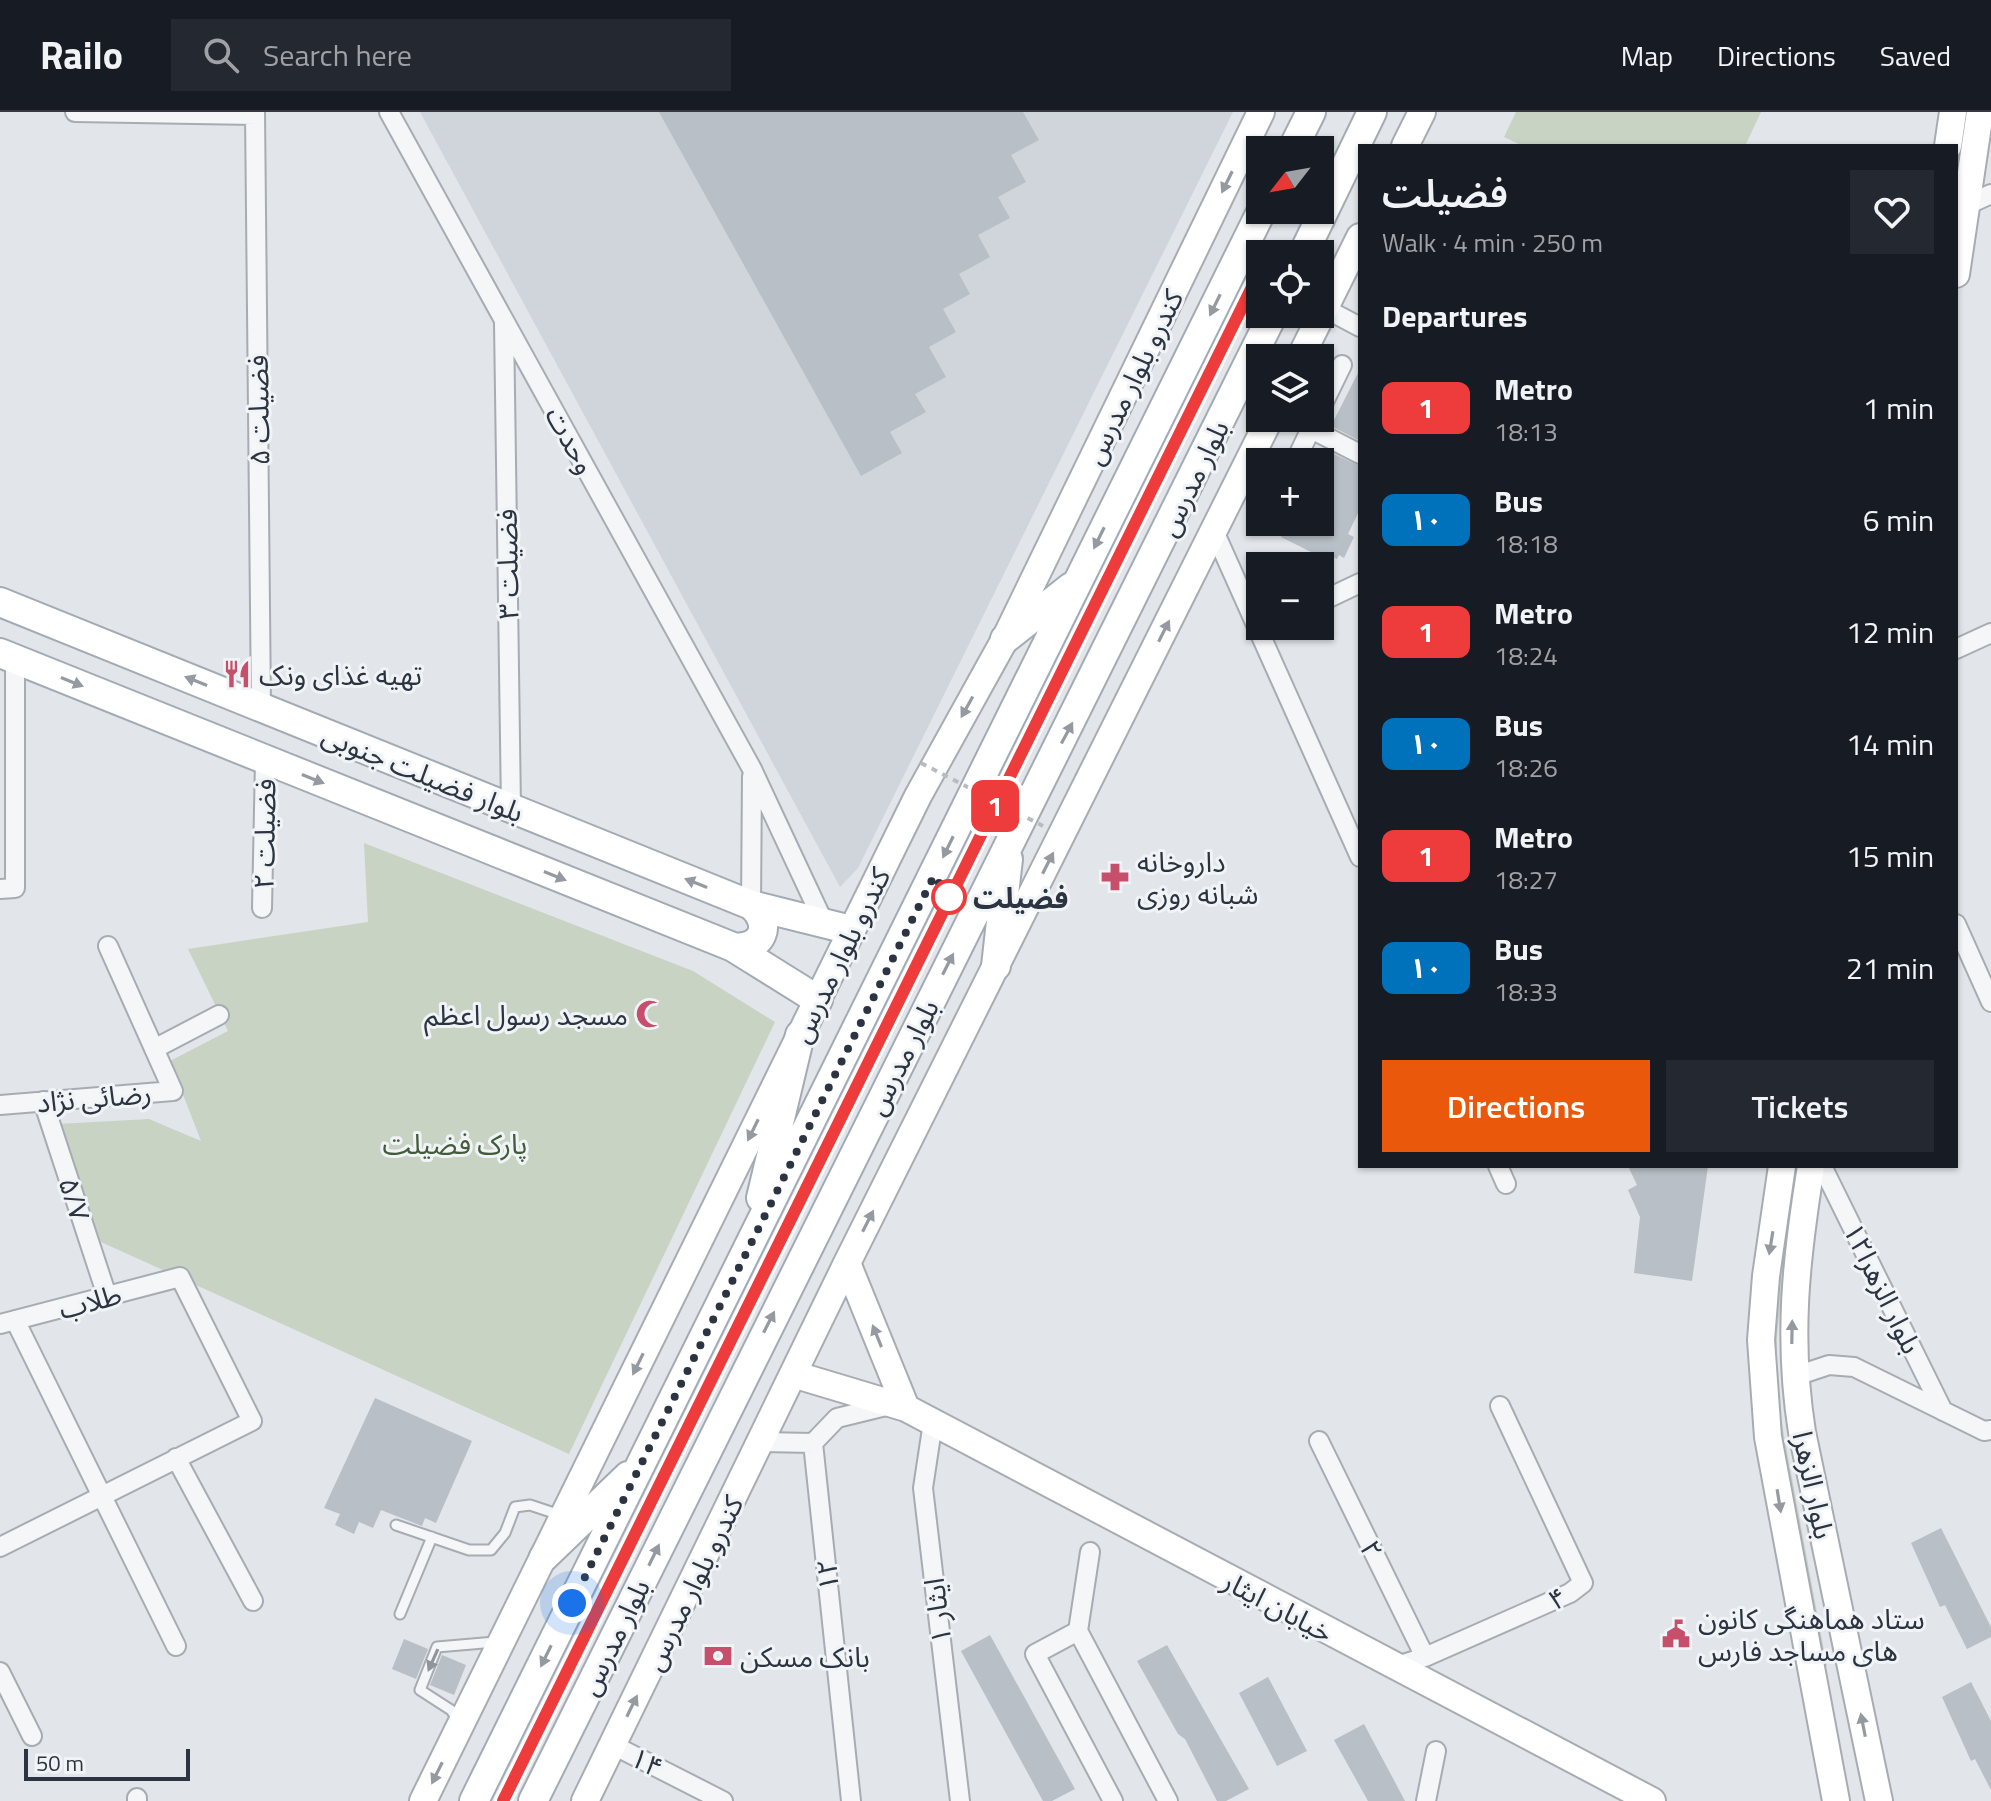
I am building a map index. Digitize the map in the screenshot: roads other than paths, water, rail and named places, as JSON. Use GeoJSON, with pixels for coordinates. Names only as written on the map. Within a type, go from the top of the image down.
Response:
{"type":"FeatureCollection","features":[{"type":"Feature","properties":{"kind":"main road","name":"کندرو بلوار مدرس"},"geometry":{"type":"LineString","coordinates":[[423,1801],[818,1000],[838,927],[918,796],[1005,639],[1261,112]]}},
{"type":"Feature","properties":{"kind":"main road"},"geometry":{"type":"LineString","coordinates":[[1299,136],[1311,112]]}},
{"type":"Feature","properties":{"kind":"main road"},"geometry":{"type":"LineString","coordinates":[[1310,240],[1372,112]]}},
{"type":"Feature","properties":{"kind":"main road"},"geometry":{"type":"LineString","coordinates":[[1406,144],[1422,112]]}},
{"type":"Feature","properties":{"kind":"main road"},"geometry":{"type":"LineString","coordinates":[[1948,144],[1953,112]]}},
{"type":"Feature","properties":{"kind":"main road"},"geometry":{"type":"LineString","coordinates":[[1958,268],[1979,200],[1980,112]]}},
{"type":"Feature","properties":{"kind":"main road"},"geometry":{"type":"LineString","coordinates":[[1334,288],[1358,241]]}},
{"type":"Feature","properties":{"kind":"main road","name":"بلوار مدرس"},"geometry":{"type":"LineString","coordinates":[[474,1801],[1078,582],[1246,268]]}},
{"type":"Feature","properties":{"kind":"main road","name":"بلوار مدرس"},"geometry":{"type":"LineString","coordinates":[[533,1801],[1010,841],[1083,703],[1266,328]]}},
{"type":"Feature","properties":{"kind":"main road","name":"کندرو بلوار مدرس"},"geometry":{"type":"LineString","coordinates":[[585,1801],[796,1375],[847,1263],[1263,432]]}},
{"type":"Feature","properties":{"kind":"main road"},"geometry":{"type":"LineString","coordinates":[[1005,639],[1078,582]]}},
{"type":"Feature","properties":{"kind":"main road","name":"بلوار فضیلت جنوبی"},"geometry":{"type":"LineString","coordinates":[[0,602],[751,905],[838,927]]}},
{"type":"Feature","properties":{"kind":"main road","name":"بلوار فضیلت جنوبی"},"geometry":{"type":"LineString","coordinates":[[7,656],[733,947],[818,1000]]}},
{"type":"Feature","properties":{"kind":"main road"},"geometry":{"type":"LineString","coordinates":[[397,813],[416,770]]}},
{"type":"Feature","properties":{"kind":"main road"},"geometry":{"type":"LineString","coordinates":[[996,966],[1010,841]]}},
{"type":"Feature","properties":{"kind":"main road"},"geometry":{"type":"LineString","coordinates":[[733,947],[745,949],[756,944],[763,935],[765,923],[760,912],[751,905]]}},
{"type":"Feature","properties":{"kind":"main road"},"geometry":{"type":"LineString","coordinates":[[749,1246],[800,1035]]}},
{"type":"Feature","properties":{"kind":"main road","name":"بلوار الزهرا"},"geometry":{"type":"LineString","coordinates":[[1782,1168],[1766,1276],[1761,1340],[1768,1437],[1834,1789]]}},
{"type":"Feature","properties":{"kind":"main road","name":"بلوار الزهرا"},"geometry":{"type":"LineString","coordinates":[[1811,1168],[1794,1278],[1793,1377],[1879,1801]]}},
{"type":"Feature","properties":{"kind":"main road"},"geometry":{"type":"LineString","coordinates":[[847,1263],[900,1406]]}},
{"type":"Feature","properties":{"kind":"main road","name":"خیابان ایثار"},"geometry":{"type":"LineString","coordinates":[[796,1375],[900,1406],[933,1422],[1652,1801]]}},
{"type":"Feature","properties":{"kind":"main road"},"geometry":{"type":"LineString","coordinates":[[544,1557],[643,1461]]}},
{"type":"Feature","properties":{"kind":"main road"},"geometry":{"type":"LineString","coordinates":[[1870,1758],[1894,1801]]}},
{"type":"Feature","properties":{"kind":"main road"},"geometry":{"type":"LineString","coordinates":[[1820,1801],[1834,1789]]}},
{"type":"Feature","properties":{"kind":"street"},"geometry":{"type":"LineString","coordinates":[[75,112],[255,113]]}},
{"type":"Feature","properties":{"kind":"street","name":"وحدت"},"geometry":{"type":"LineString","coordinates":[[389,112],[838,927]]}},
{"type":"Feature","properties":{"kind":"street","name":"فضیلت ۵"},"geometry":{"type":"LineString","coordinates":[[255,113],[261,707]]}},
{"type":"Feature","properties":{"kind":"street"},"geometry":{"type":"LineString","coordinates":[[1334,313],[1358,326]]}},
{"type":"Feature","properties":{"kind":"street","name":"فضیلت ۳"},"geometry":{"type":"LineString","coordinates":[[504,319],[511,808]]}},
{"type":"Feature","properties":{"kind":"street"},"geometry":{"type":"LineString","coordinates":[[1334,381],[1342,365]]}},
{"type":"Feature","properties":{"kind":"street"},"geometry":{"type":"LineString","coordinates":[[1326,432],[1358,453]]}},
{"type":"Feature","properties":{"kind":"street"},"geometry":{"type":"LineString","coordinates":[[1214,531],[1246,592]]}},
{"type":"Feature","properties":{"kind":"street"},"geometry":{"type":"LineString","coordinates":[[1334,595],[1358,584]]}},
{"type":"Feature","properties":{"kind":"street"},"geometry":{"type":"LineString","coordinates":[[1958,648],[1991,633]]}},
{"type":"Feature","properties":{"kind":"street"},"geometry":{"type":"LineString","coordinates":[[1270,640],[1358,852]]}},
{"type":"Feature","properties":{"kind":"street"},"geometry":{"type":"LineString","coordinates":[[0,889],[15,888],[7,656]]}},
{"type":"Feature","properties":{"kind":"street","name":"فضیلت ۲"},"geometry":{"type":"LineString","coordinates":[[262,908],[265,760]]}},
{"type":"Feature","properties":{"kind":"street"},"geometry":{"type":"LineString","coordinates":[[751,905],[752,769]]}},
{"type":"Feature","properties":{"kind":"street"},"geometry":{"type":"LineString","coordinates":[[1958,928],[1991,1002]]}},
{"type":"Feature","properties":{"kind":"street","name":"رضائی نژاد"},"geometry":{"type":"LineString","coordinates":[[1,1103],[173,1091],[108,946]]}},
{"type":"Feature","properties":{"kind":"street"},"geometry":{"type":"LineString","coordinates":[[154,1049],[219,1015]]}},
{"type":"Feature","properties":{"kind":"street","name":"۵/۷"},"geometry":{"type":"LineString","coordinates":[[43,1101],[107,1296]]}},
{"type":"Feature","properties":{"kind":"street"},"geometry":{"type":"LineString","coordinates":[[1499,1168],[1506,1184]]}},
{"type":"Feature","properties":{"kind":"street","name":"بلوار الزهرا۱۲"},"geometry":{"type":"LineString","coordinates":[[1823,1168],[1943,1411]]}},
{"type":"Feature","properties":{"kind":"street","name":"طلاب"},"geometry":{"type":"LineString","coordinates":[[8,1322],[180,1277],[252,1421],[176,1458]]}},
{"type":"Feature","properties":{"kind":"street"},"geometry":{"type":"LineString","coordinates":[[8,1322],[102,1496],[176,1646]]}},
{"type":"Feature","properties":{"kind":"street"},"geometry":{"type":"LineString","coordinates":[[1793,1377],[1829,1365],[1854,1367],[1984,1431],[1991,1430]]}},
{"type":"Feature","properties":{"kind":"street"},"geometry":{"type":"LineString","coordinates":[[762,1442],[813,1443],[837,1418],[900,1406]]}},
{"type":"Feature","properties":{"kind":"street","name":"۴"},"geometry":{"type":"LineString","coordinates":[[1394,1667],[1425,1657],[1570,1593],[1583,1583],[1500,1406]]}},
{"type":"Feature","properties":{"kind":"street","name":"ایثار ۱"},"geometry":{"type":"LineString","coordinates":[[933,1422],[923,1488],[960,1801]]}},
{"type":"Feature","properties":{"kind":"street","name":"۲"},"geometry":{"type":"LineString","coordinates":[[1319,1441],[1425,1657]]}},
{"type":"Feature","properties":{"kind":"street","name":"۱۲"},"geometry":{"type":"LineString","coordinates":[[813,1443],[851,1801]]}},
{"type":"Feature","properties":{"kind":"street"},"geometry":{"type":"LineString","coordinates":[[0,1547],[176,1458],[253,1601]]}},
{"type":"Feature","properties":{"kind":"street"},"geometry":{"type":"LineString","coordinates":[[1090,1552],[1078,1631],[1168,1801]]}},
{"type":"Feature","properties":{"kind":"street"},"geometry":{"type":"LineString","coordinates":[[1078,1631],[1035,1654],[1113,1801]]}},
{"type":"Feature","properties":{"kind":"street"},"geometry":{"type":"LineString","coordinates":[[0,1672],[32,1736]]}},
{"type":"Feature","properties":{"kind":"street","name":"۱۴"},"geometry":{"type":"LineString","coordinates":[[613,1745],[723,1801]]}},
{"type":"Feature","properties":{"kind":"street"},"geometry":{"type":"LineString","coordinates":[[1426,1801],[1436,1751]]}},
{"type":"Feature","properties":{"kind":"lane"},"geometry":{"type":"LineString","coordinates":[[396,1525],[469,1550],[491,1550],[505,1533],[515,1507],[530,1505],[563,1516]]}},
{"type":"Feature","properties":{"kind":"lane"},"geometry":{"type":"LineString","coordinates":[[400,1614],[432,1537]]}},
{"type":"Feature","properties":{"kind":"lane"},"geometry":{"type":"LineString","coordinates":[[461,1724],[451,1710],[420,1690],[437,1647],[502,1641]]}},
{"type":"Feature","properties":{"kind":"metro line","name":"1"},"geometry":{"type":"LineString","coordinates":[[503,1801],[1246,299]]}},
{"type":"Feature","properties":{"kind":"place","name":"تهیه غذای ونک"},"geometry":{"type":"Point","coordinates":[237,674]}},
{"type":"Feature","properties":{"kind":"place","name":"داروخانه شبانه روزی"},"geometry":{"type":"Point","coordinates":[1115,877]}},
{"type":"Feature","properties":{"kind":"place","name":"فضیلت"},"geometry":{"type":"Point","coordinates":[949,897]}},
{"type":"Feature","properties":{"kind":"place","name":"مسجد رسول اعظم"},"geometry":{"type":"Point","coordinates":[650,1014]}},
{"type":"Feature","properties":{"kind":"place","name":"ستاد هماهنگی کانون های مساجد فارس"},"geometry":{"type":"Point","coordinates":[1676,1634]}},
{"type":"Feature","properties":{"kind":"place","name":"بانک مسکن"},"geometry":{"type":"Point","coordinates":[718,1656]}},
{"type":"Feature","properties":{"kind":"park label","name":"پارک فضیلت"},"geometry":{"type":"Point","coordinates":[455,1143]}}]}
